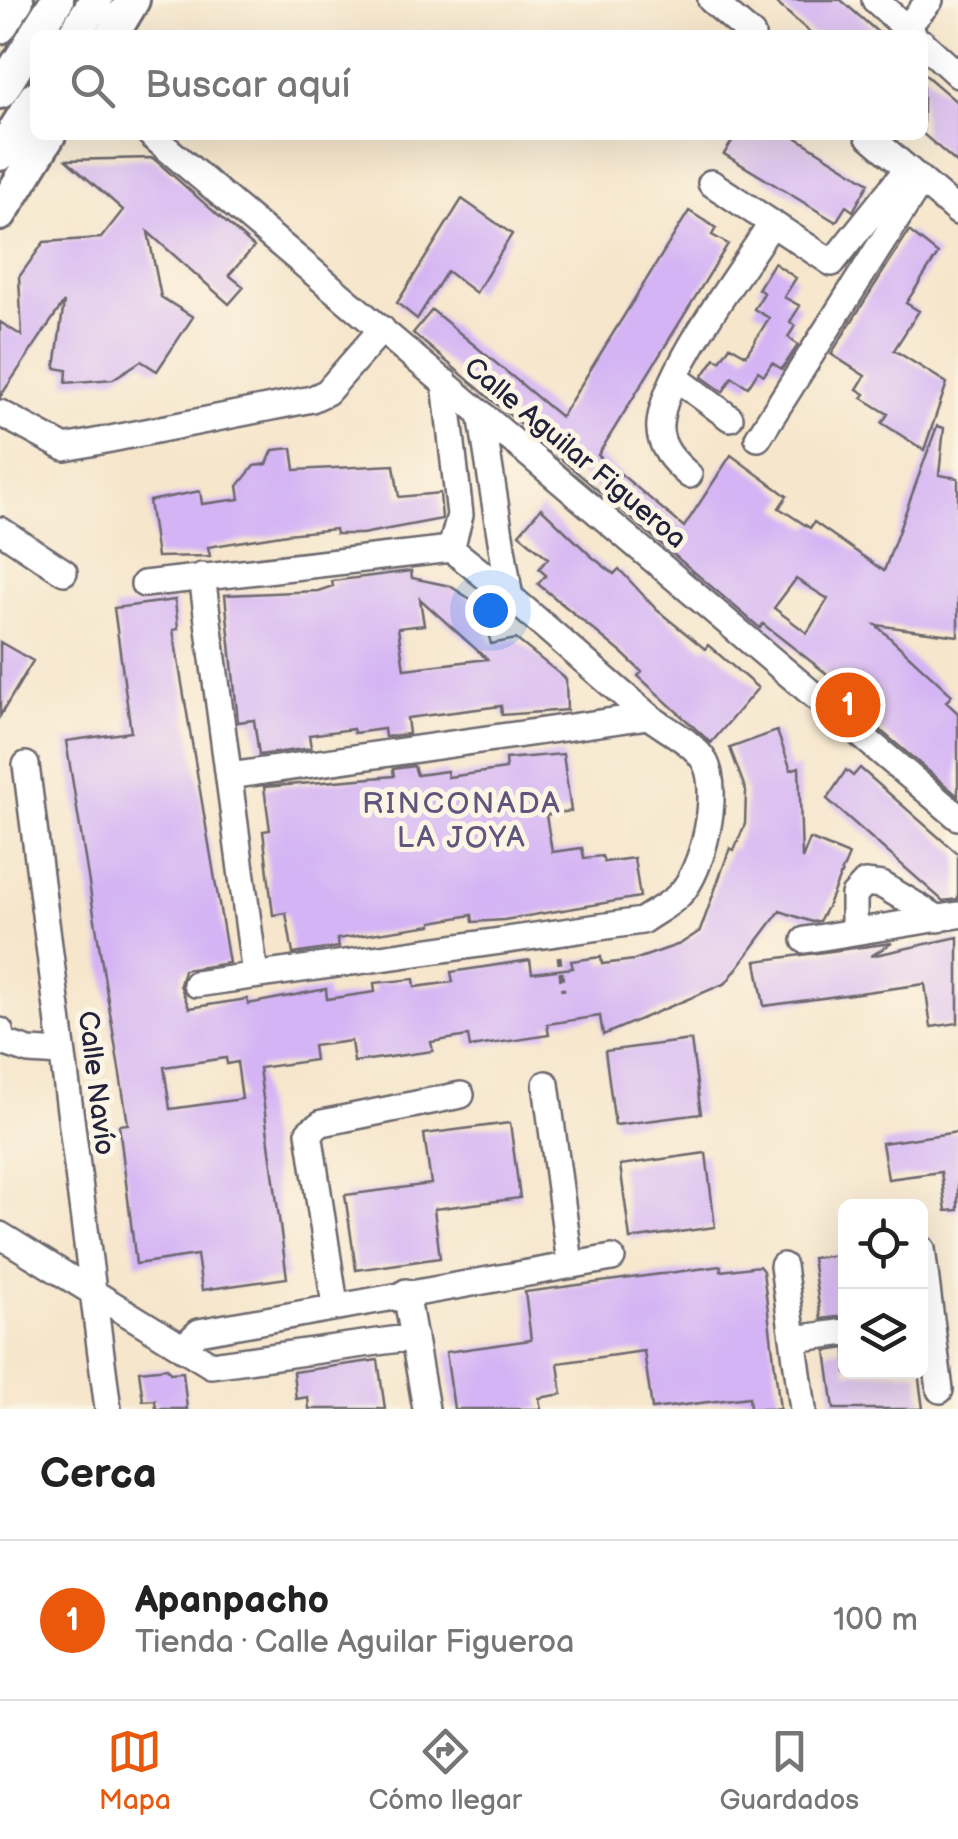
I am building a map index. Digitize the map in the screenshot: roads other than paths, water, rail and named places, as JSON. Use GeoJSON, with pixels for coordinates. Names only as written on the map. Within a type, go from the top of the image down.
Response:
{"type":"FeatureCollection","features":[{"type":"Feature","properties":{"kind":"main road"},"geometry":{"type":"LineString","coordinates":[[0,26],[17,0]]}},
{"type":"Feature","properties":{"kind":"main road"},"geometry":{"type":"LineString","coordinates":[[38,30],[57,0]]}},
{"type":"Feature","properties":{"kind":"main road"},"geometry":{"type":"LineString","coordinates":[[77,30],[96,0]]}},
{"type":"Feature","properties":{"kind":"main road"},"geometry":{"type":"LineString","coordinates":[[115,30],[133,0]]}},
{"type":"Feature","properties":{"kind":"main road"},"geometry":{"type":"LineString","coordinates":[[0,92],[30,43]]}},
{"type":"Feature","properties":{"kind":"main road"},"geometry":{"type":"LineString","coordinates":[[0,154],[30,106]]}},
{"type":"Feature","properties":{"kind":"main road"},"geometry":{"type":"LineString","coordinates":[[0,214],[49,140]]}},
{"type":"Feature","properties":{"kind":"street"},"geometry":{"type":"LineString","coordinates":[[711,0],[746,30]]}},
{"type":"Feature","properties":{"kind":"street"},"geometry":{"type":"LineString","coordinates":[[874,0],[908,30]]}},
{"type":"Feature","properties":{"kind":"street"},"geometry":{"type":"LineString","coordinates":[[916,30],[930,0]]}},
{"type":"Feature","properties":{"kind":"street"},"geometry":{"type":"LineString","coordinates":[[928,48],[958,75]]}},
{"type":"Feature","properties":{"kind":"street","name":"Calle Aguilar Figueroa"},"geometry":{"type":"LineString","coordinates":[[158,140],[958,817]]}},
{"type":"Feature","properties":{"kind":"street"},"geometry":{"type":"LineString","coordinates":[[874,140],[958,212]]}},
{"type":"Feature","properties":{"kind":"street"},"geometry":{"type":"LineString","coordinates":[[711,183],[832,262],[914,175]]}},
{"type":"Feature","properties":{"kind":"street"},"geometry":{"type":"LineString","coordinates":[[758,438],[914,175]]}},
{"type":"Feature","properties":{"kind":"street"},"geometry":{"type":"LineString","coordinates":[[689,474],[669,458],[660,425],[675,376],[772,223]]}},
{"type":"Feature","properties":{"kind":"street"},"geometry":{"type":"LineString","coordinates":[[0,413],[66,448],[312,399],[327,392],[382,329]]}},
{"type":"Feature","properties":{"kind":"street"},"geometry":{"type":"LineString","coordinates":[[675,376],[730,418]]}},
{"type":"Feature","properties":{"kind":"street"},"geometry":{"type":"LineString","coordinates":[[445,382],[460,515],[451,550]]}},
{"type":"Feature","properties":{"kind":"street"},"geometry":{"type":"LineString","coordinates":[[482,413],[509,592]]}},
{"type":"Feature","properties":{"kind":"street"},"geometry":{"type":"LineString","coordinates":[[0,530],[64,572]]}},
{"type":"Feature","properties":{"kind":"street"},"geometry":{"type":"LineString","coordinates":[[144,584],[451,550],[509,592],[648,716],[692,747],[706,764],[710,807],[695,870],[681,894],[642,921],[196,984]]}},
{"type":"Feature","properties":{"kind":"street"},"geometry":{"type":"LineString","coordinates":[[202,576],[256,976]]}},
{"type":"Feature","properties":{"kind":"street"},"geometry":{"type":"LineString","coordinates":[[229,776],[648,716]]}},
{"type":"Feature","properties":{"kind":"street","name":"Calle Navío"},"geometry":{"type":"LineString","coordinates":[[26,765],[108,1409]]}},
{"type":"Feature","properties":{"kind":"street"},"geometry":{"type":"LineString","coordinates":[[854,932],[854,895],[865,883],[882,885],[948,917]]}},
{"type":"Feature","properties":{"kind":"street"},"geometry":{"type":"LineString","coordinates":[[805,940],[948,917]]}},
{"type":"Feature","properties":{"kind":"street"},"geometry":{"type":"LineString","coordinates":[[0,1038],[30,1051],[62,1053]]}},
{"type":"Feature","properties":{"kind":"street"},"geometry":{"type":"LineString","coordinates":[[546,1084],[570,1264]]}},
{"type":"Feature","properties":{"kind":"street"},"geometry":{"type":"LineString","coordinates":[[335,1305],[309,1132],[322,1124],[461,1096]]}},
{"type":"Feature","properties":{"kind":"street"},"geometry":{"type":"LineString","coordinates":[[0,1236],[211,1365],[414,1337]]}},
{"type":"Feature","properties":{"kind":"street"},"geometry":{"type":"LineString","coordinates":[[182,1348],[199,1332],[612,1258]]}},
{"type":"Feature","properties":{"kind":"street"},"geometry":{"type":"LineString","coordinates":[[783,1266],[802,1409]]}},
{"type":"Feature","properties":{"kind":"street"},"geometry":{"type":"LineString","coordinates":[[406,1292],[426,1409]]}},
{"type":"Feature","properties":{"kind":"street"},"geometry":{"type":"LineString","coordinates":[[928,1321],[958,1317]]}},
{"type":"Feature","properties":{"kind":"street"},"geometry":{"type":"LineString","coordinates":[[928,1331],[940,1390]]}},
{"type":"Feature","properties":{"kind":"street"},"geometry":{"type":"LineString","coordinates":[[794,1339],[838,1333]]}},
{"type":"Feature","properties":{"kind":"place","name":"Apanpacho"},"geometry":{"type":"Point","coordinates":[848,705]}},
{"type":"Feature","properties":{"kind":"district","name":"RINCONADA LA JOYA"},"geometry":{"type":"Point","coordinates":[462,821]}}]}
